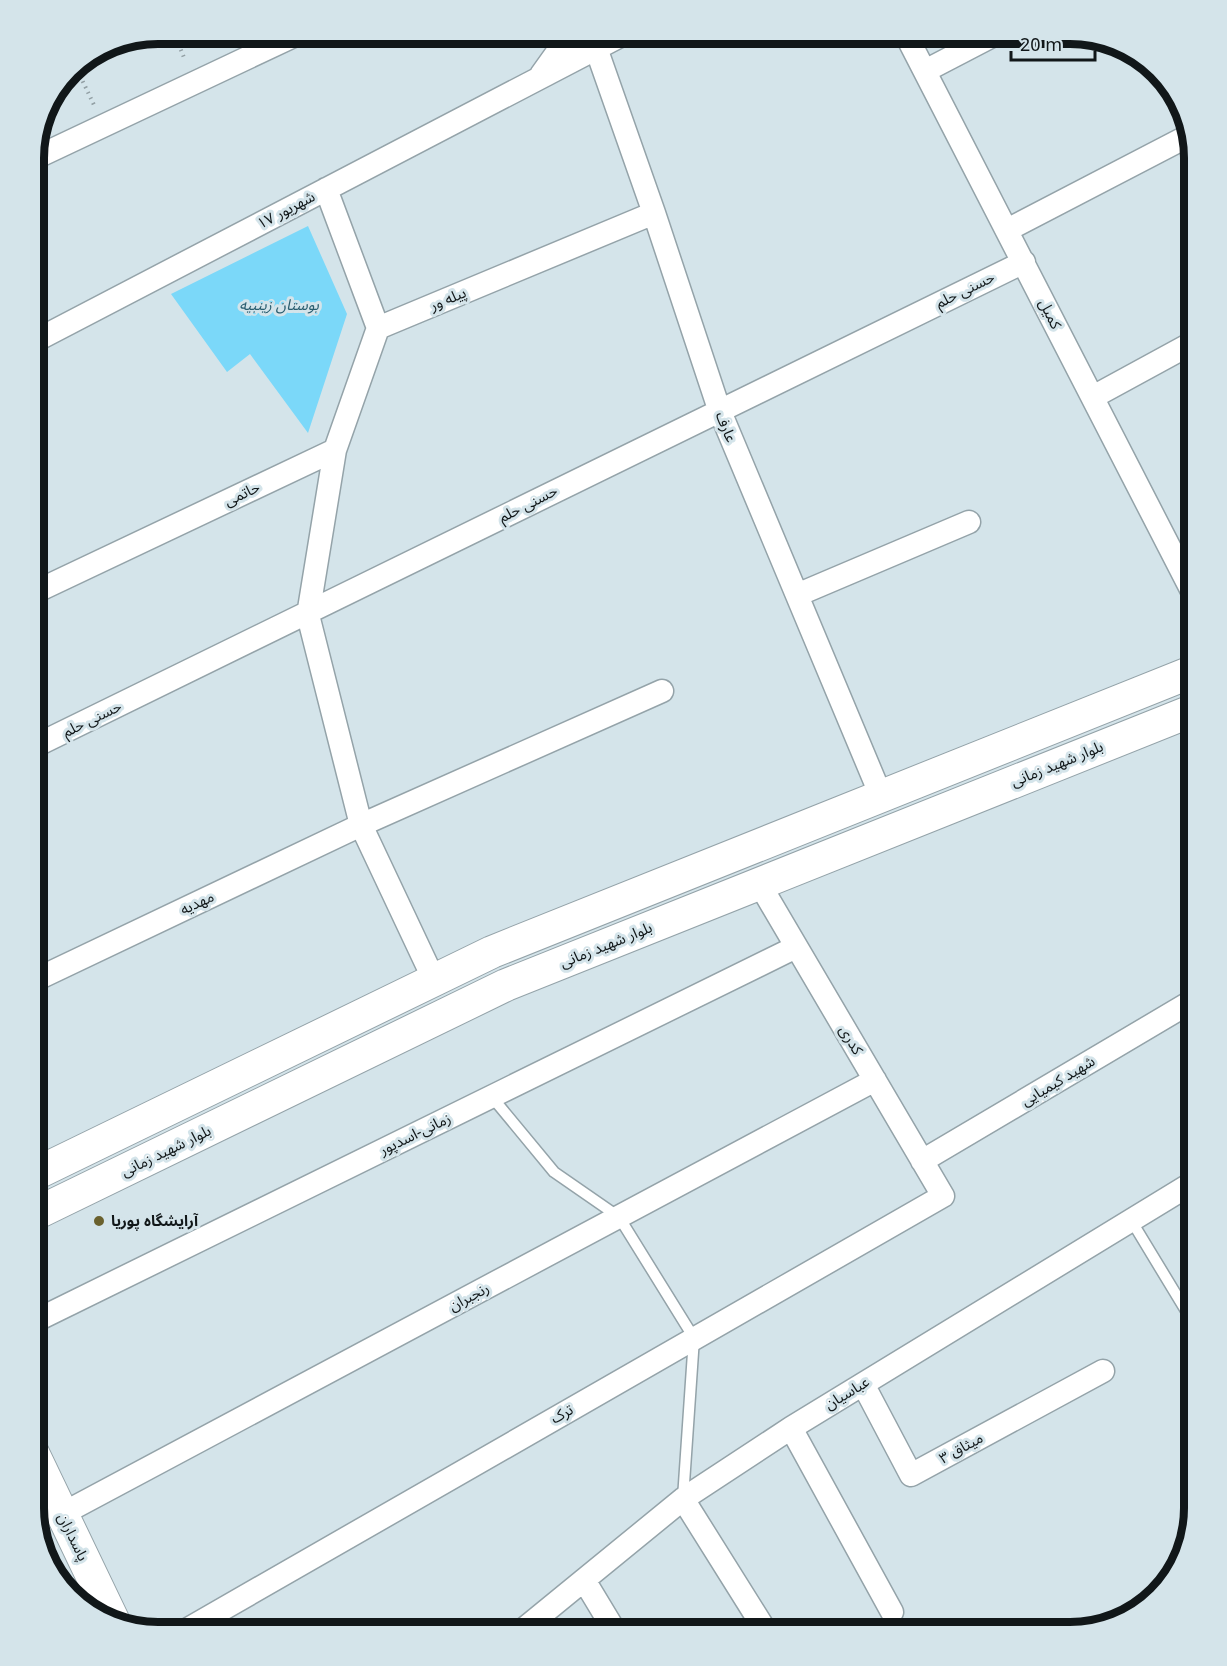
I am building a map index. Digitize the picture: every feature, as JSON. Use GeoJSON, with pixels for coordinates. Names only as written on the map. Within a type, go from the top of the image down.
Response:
{"type":"FeatureCollection","features":[{"type":"Feature","properties":{"kind":"main road"},"geometry":{"type":"LineString","coordinates":[[44,1170],[492,952],[1184,675]]}},
{"type":"Feature","properties":{"kind":"main road","name":"بلوار شهید زمانی"},"geometry":{"type":"LineString","coordinates":[[44,1210],[506,985],[1184,714]]}},
{"type":"Feature","properties":{"kind":"main road","name":"پاسداران"},"geometry":{"type":"LineString","coordinates":[[44,1476],[109,1612]]}},
{"type":"Feature","properties":{"kind":"street"},"geometry":{"type":"LineString","coordinates":[[44,154],[277,44]]}},
{"type":"Feature","properties":{"kind":"street","name":"۱۷ شهریور"},"geometry":{"type":"LineString","coordinates":[[539,78],[563,44]]}},
{"type":"Feature","properties":{"kind":"street","name":"۱۷ شهریور"},"geometry":{"type":"LineString","coordinates":[[44,336],[604,44]]}},
{"type":"Feature","properties":{"kind":"street","name":"کمیل"},"geometry":{"type":"LineString","coordinates":[[911,44],[1093,397],[1184,560]]}},
{"type":"Feature","properties":{"kind":"street"},"geometry":{"type":"LineString","coordinates":[[926,70],[977,44]]}},
{"type":"Feature","properties":{"kind":"street","name":"عارف"},"geometry":{"type":"LineString","coordinates":[[596,48],[654,213],[718,409],[881,796]]}},
{"type":"Feature","properties":{"kind":"street"},"geometry":{"type":"LineString","coordinates":[[1007,230],[1182,139]]}},
{"type":"Feature","properties":{"kind":"street"},"geometry":{"type":"LineString","coordinates":[[326,189],[378,328],[335,450],[308,615],[361,825],[434,980]]}},
{"type":"Feature","properties":{"kind":"street","name":"پیله ور"},"geometry":{"type":"LineString","coordinates":[[378,328],[654,213]]}},
{"type":"Feature","properties":{"kind":"street","name":"حسنی حلم"},"geometry":{"type":"LineString","coordinates":[[44,742],[308,615],[718,409],[1024,262]]}},
{"type":"Feature","properties":{"kind":"street"},"geometry":{"type":"LineString","coordinates":[[1093,397],[1184,347]]}},
{"type":"Feature","properties":{"kind":"street","name":"حاتمی"},"geometry":{"type":"LineString","coordinates":[[44,588],[335,450]]}},
{"type":"Feature","properties":{"kind":"street"},"geometry":{"type":"LineString","coordinates":[[797,594],[969,522]]}},
{"type":"Feature","properties":{"kind":"street","name":"مهدیه"},"geometry":{"type":"LineString","coordinates":[[44,976],[361,825],[662,691]]}},
{"type":"Feature","properties":{"kind":"street","name":"کدری"},"geometry":{"type":"LineString","coordinates":[[759,884],[943,1196]]}},
{"type":"Feature","properties":{"kind":"street","name":"زمانی-اسدپور"},"geometry":{"type":"LineString","coordinates":[[44,1317],[796,947]]}},
{"type":"Feature","properties":{"kind":"street","name":"شهید کیمیایی"},"geometry":{"type":"LineString","coordinates":[[922,1161],[1184,1006]]}},
{"type":"Feature","properties":{"kind":"street","name":"رنجبران"},"geometry":{"type":"LineString","coordinates":[[62,1514],[875,1080]]}},
{"type":"Feature","properties":{"kind":"street","name":"عباسیان"},"geometry":{"type":"LineString","coordinates":[[532,1622],[683,1499],[791,1428],[1184,1188]]}},
{"type":"Feature","properties":{"kind":"street","name":"ترک"},"geometry":{"type":"LineString","coordinates":[[200,1622],[943,1196]]}},
{"type":"Feature","properties":{"kind":"street","name":"میثاق ۳"},"geometry":{"type":"LineString","coordinates":[[863,1384],[910,1475],[1103,1371]]}},
{"type":"Feature","properties":{"kind":"street"},"geometry":{"type":"LineString","coordinates":[[791,1428],[892,1612]]}},
{"type":"Feature","properties":{"kind":"street"},"geometry":{"type":"LineString","coordinates":[[683,1499],[759,1622]]}},
{"type":"Feature","properties":{"kind":"street"},"geometry":{"type":"LineString","coordinates":[[584,1580],[609,1622]]}},
{"type":"Feature","properties":{"kind":"lane"},"geometry":{"type":"LineString","coordinates":[[492,1097],[554,1172],[619,1217],[694,1338],[683,1499]]}},
{"type":"Feature","properties":{"kind":"lane"},"geometry":{"type":"LineString","coordinates":[[1131,1220],[1184,1307]]}},
{"type":"Feature","properties":{"kind":"path"},"geometry":{"type":"LineString","coordinates":[[80,74],[104,125]]}},
{"type":"Feature","properties":{"kind":"green space","name":"بوستان زینبیه"},"geometry":{"type":"Polygon","coordinates":[[[308,226],[347,314],[308,433],[250,354],[227,372],[171,294],[308,226]]]}},
{"type":"Feature","properties":{"kind":"place","name":"آرایشگاه پوریا"},"geometry":{"type":"Point","coordinates":[99,1221]}}]}
